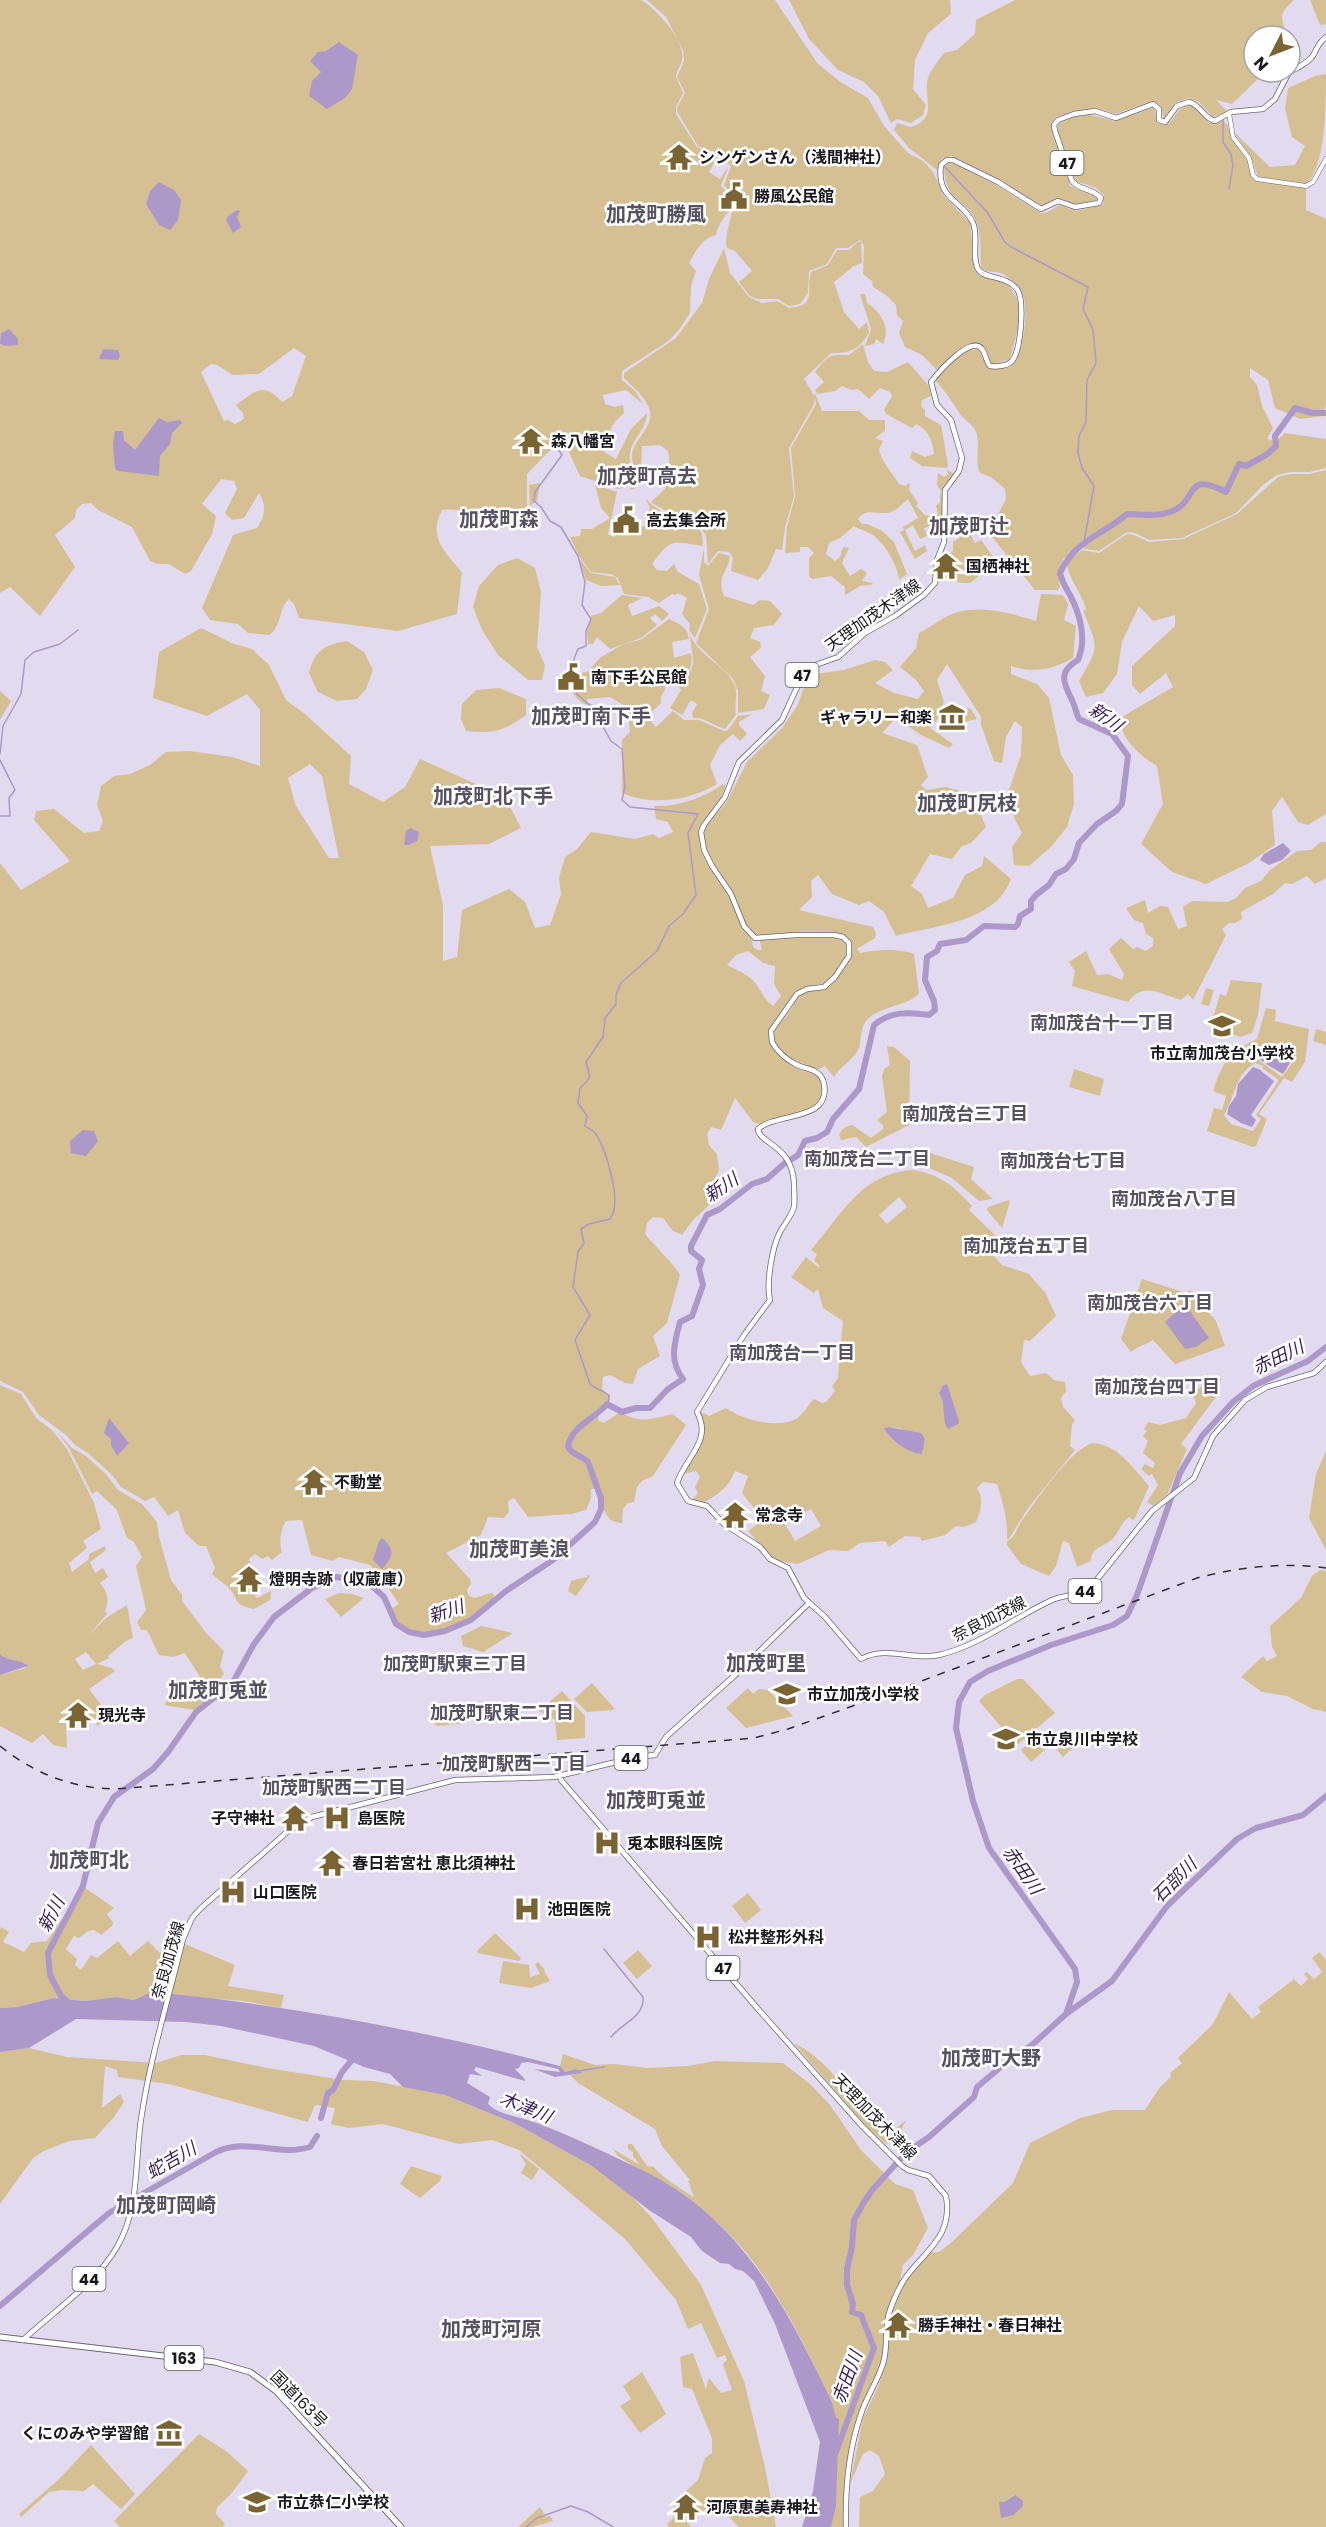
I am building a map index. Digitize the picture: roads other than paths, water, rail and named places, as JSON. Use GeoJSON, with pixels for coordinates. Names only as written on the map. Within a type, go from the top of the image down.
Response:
{"type":"FeatureCollection","features":[{"type":"Feature","properties":{"kind":"highway","name":"国道163号"},"geometry":{"type":"LineString","coordinates":[[0,2337],[215,2362],[250,2372],[276,2391],[401,2527]]}},
{"type":"Feature","properties":{"kind":"main road","name":"天理加茂木津線"},"geometry":{"type":"LineString","coordinates":[[1302,64],[1314,55],[1316,47],[1326,38]]}},
{"type":"Feature","properties":{"kind":"main road","name":"天理加茂木津線"},"geometry":{"type":"LineString","coordinates":[[809,1603],[799,1591],[788,1568],[770,1559],[760,1547],[723,1524],[707,1506],[688,1501],[677,1483],[700,1444],[702,1429],[697,1413],[740,1341],[770,1300],[767,1290],[778,1238],[794,1207],[791,1163],[778,1147],[761,1137],[759,1129],[770,1123],[813,1110],[822,1101],[824,1094],[823,1082],[819,1074],[795,1064],[786,1057],[772,1042],[771,1031],[799,992],[824,987],[835,977],[848,960],[850,948],[847,940],[840,936],[795,934],[753,937],[744,927],[729,890],[704,850],[701,832],[725,797],[739,762],[782,720],[804,672],[813,666],[838,657],[865,633],[905,609],[929,591],[935,583],[937,560],[944,542],[945,490],[959,471],[963,458],[951,420],[935,400],[931,382],[947,367],[957,353],[972,347],[981,348],[990,366],[1011,362],[1018,341],[1023,309],[1018,291],[1014,286],[1001,277],[983,274],[977,268],[974,223],[943,187],[940,170],[942,162],[948,159],[953,160],[998,182],[1040,209],[1046,209],[1058,201],[1073,207],[1093,205],[1100,202],[1101,197],[1073,183],[1055,132],[1054,125],[1058,120],[1090,111],[1116,118],[1153,104],[1159,109],[1159,120],[1164,122],[1177,106],[1189,102],[1197,105],[1212,120],[1219,120],[1229,113],[1257,112],[1269,106],[1283,84]]}},
{"type":"Feature","properties":{"kind":"main road"},"geometry":{"type":"LineString","coordinates":[[1229,113],[1233,137],[1249,158],[1253,175],[1258,180],[1306,186],[1312,182],[1326,159]]}},
{"type":"Feature","properties":{"kind":"main road","name":"奈良加茂線"},"geometry":{"type":"LineString","coordinates":[[23,2340],[105,2264],[124,2234],[133,2204],[140,2123],[148,2082],[187,1926],[200,1909],[288,1831],[312,1817],[455,1780],[560,1776],[658,1753],[666,1737],[734,1676],[809,1603],[825,1617],[861,1659],[880,1652],[937,1656],[977,1642],[1049,1601],[1085,1590],[1097,1580],[1137,1527],[1197,1473],[1217,1430],[1245,1400],[1267,1387],[1314,1373],[1326,1362]]}},
{"type":"Feature","properties":{"kind":"main road","name":"天理加茂木津線"},"geometry":{"type":"LineString","coordinates":[[560,1776],[599,1825],[862,2126],[902,2166],[913,2172],[925,2174],[940,2188],[947,2201],[946,2223],[937,2241],[905,2279],[890,2309],[885,2329],[887,2342],[885,2359],[857,2427],[848,2482],[846,2527]]}},
{"type":"Feature","properties":{"kind":"waterway"},"geometry":{"type":"LineString","coordinates":[[1223,120],[1223,142],[1231,154],[1233,165],[1229,189]]}},
{"type":"Feature","properties":{"kind":"waterway"},"geometry":{"type":"LineString","coordinates":[[944,166],[987,212],[1005,242],[1088,287],[1083,309],[1093,330],[1096,363],[1087,380],[1086,422],[1079,436],[1078,453],[1082,468],[1094,486],[1084,542]]}},
{"type":"Feature","properties":{"kind":"waterway","name":"新川"},"geometry":{"type":"LineString","coordinates":[[792,1159],[798,1155],[805,1141],[827,1132],[833,1119],[859,1089],[874,1025],[894,1015],[907,1013],[929,1015],[935,1010],[934,1001],[925,980],[927,957],[937,951],[940,944],[966,940],[984,926],[1015,927],[1020,916],[1031,909],[1031,901],[1036,895],[1074,859],[1079,843],[1097,824],[1122,804],[1128,756],[1112,734],[1079,719],[1065,683],[1067,669],[1078,660],[1082,644],[1077,610],[1060,573],[1066,562],[1081,545],[1127,514],[1165,514],[1180,507],[1193,490],[1203,484],[1226,492],[1239,464],[1246,466],[1266,455],[1276,446],[1275,436],[1295,408],[1312,413],[1326,413]]}},
{"type":"Feature","properties":{"kind":"waterway"},"geometry":{"type":"LineString","coordinates":[[558,449],[562,455],[535,492],[534,501],[550,521],[561,527],[578,556],[585,582],[582,605],[591,619],[586,631],[586,646],[578,649],[574,659],[577,694],[604,713],[603,727],[611,741],[622,749],[625,787],[622,800],[630,807],[698,814],[688,833],[696,895],[683,914],[669,926],[657,951],[621,983],[616,995],[616,1004],[605,1018],[603,1037],[586,1062],[589,1079],[580,1088],[578,1103],[587,1116],[585,1126],[596,1134],[604,1152],[612,1176],[615,1201],[610,1219],[589,1224],[581,1229],[584,1243],[578,1252],[573,1287],[590,1315],[575,1340],[590,1384],[609,1396],[608,1404]]}},
{"type":"Feature","properties":{"kind":"waterway"},"geometry":{"type":"LineString","coordinates":[[0,754],[3,726],[21,694],[25,660],[34,652],[60,644],[78,630]]}},
{"type":"Feature","properties":{"kind":"waterway"},"geometry":{"type":"LineString","coordinates":[[0,760],[15,790],[9,798],[10,816],[0,816]]}},
{"type":"Feature","properties":{"kind":"waterway","name":"新川"},"geometry":{"type":"LineString","coordinates":[[69,2003],[61,1996],[50,1975],[48,1953],[83,1886],[98,1823],[114,1797],[153,1769],[196,1712],[232,1684],[254,1644],[274,1617],[312,1588],[336,1577],[361,1580],[384,1597],[396,1624],[409,1632],[424,1635],[445,1631],[471,1620],[506,1591],[553,1560],[595,1522],[601,1509],[601,1498],[588,1462],[570,1450],[568,1447],[570,1440],[578,1428],[607,1404],[622,1412],[636,1408],[650,1408],[668,1389],[683,1379],[674,1359],[676,1338],[680,1322],[692,1316],[703,1285],[699,1269],[702,1260],[691,1251],[691,1246],[707,1215],[720,1209],[752,1184],[767,1179],[786,1162]]}},
{"type":"Feature","properties":{"kind":"waterway","name":"赤田川"},"geometry":{"type":"LineString","coordinates":[[836,2452],[874,2348],[861,2315],[852,2312],[853,2304],[847,2285],[854,2220],[873,2189],[907,2152],[929,2137],[974,2097],[977,2087],[1008,2061],[1032,2045],[1066,2014],[1077,1982],[1075,1969],[989,1848],[973,1801],[956,1728],[959,1702],[970,1682],[988,1671],[1051,1645],[1113,1625],[1127,1616],[1137,1595],[1180,1473],[1202,1436],[1233,1402],[1253,1386],[1308,1361],[1326,1347]]}},
{"type":"Feature","properties":{"kind":"waterway","name":"石部川"},"geometry":{"type":"LineString","coordinates":[[1066,2014],[1112,1981],[1167,1906],[1237,1839],[1256,1828],[1303,1815],[1326,1796]]}},
{"type":"Feature","properties":{"kind":"waterway"},"geometry":{"type":"LineString","coordinates":[[604,1949],[643,1997],[643,2004],[637,2015],[611,2037]]}},
{"type":"Feature","properties":{"kind":"waterway","name":"蛇吉川"},"geometry":{"type":"LineString","coordinates":[[321,2118],[328,2093],[333,2090],[342,2072],[356,2055]]}},
{"type":"Feature","properties":{"kind":"waterway"},"geometry":{"type":"LineString","coordinates":[[578,2071],[604,2067]]}},
{"type":"Feature","properties":{"kind":"waterway","name":"蛇吉川"},"geometry":{"type":"LineString","coordinates":[[0,2306],[109,2213],[216,2152],[239,2146],[298,2149],[310,2147],[317,2136]]}},
{"type":"Feature","properties":{"kind":"waterway"},"geometry":{"type":"LineString","coordinates":[[526,2527],[537,2518],[571,2506],[588,2512],[613,2527]]}},
{"type":"Feature","properties":{"kind":"railway"},"geometry":{"type":"LineString","coordinates":[[0,1746],[13,1756],[54,1778],[84,1786],[116,1789],[754,1738],[788,1729],[892,1692],[1197,1578],[1261,1567],[1294,1565],[1326,1568]]}},
{"type":"Feature","properties":{"kind":"place","name":"シンゲンさん（浅間神社）"},"geometry":{"type":"Point","coordinates":[679,157]}},
{"type":"Feature","properties":{"kind":"place","name":"勝風公民館"},"geometry":{"type":"Point","coordinates":[734,196]}},
{"type":"Feature","properties":{"kind":"place","name":"森八幡宮"},"geometry":{"type":"Point","coordinates":[531,441]}},
{"type":"Feature","properties":{"kind":"place","name":"高去集会所"},"geometry":{"type":"Point","coordinates":[626,520]}},
{"type":"Feature","properties":{"kind":"place","name":"国栖神社"},"geometry":{"type":"Point","coordinates":[946,566]}},
{"type":"Feature","properties":{"kind":"place","name":"南下手公民館"},"geometry":{"type":"Point","coordinates":[571,677]}},
{"type":"Feature","properties":{"kind":"place","name":"ギャラリー和楽"},"geometry":{"type":"Point","coordinates":[952,717]}},
{"type":"Feature","properties":{"kind":"place","name":"市立南加茂台小学校"},"geometry":{"type":"Point","coordinates":[1222,1026]}},
{"type":"Feature","properties":{"kind":"place","name":"不動堂"},"geometry":{"type":"Point","coordinates":[314,1482]}},
{"type":"Feature","properties":{"kind":"place","name":"常念寺"},"geometry":{"type":"Point","coordinates":[735,1515]}},
{"type":"Feature","properties":{"kind":"place","name":"燈明寺跡（収蔵庫）"},"geometry":{"type":"Point","coordinates":[249,1579]}},
{"type":"Feature","properties":{"kind":"place","name":"市立加茂小学校"},"geometry":{"type":"Point","coordinates":[787,1694]}},
{"type":"Feature","properties":{"kind":"place","name":"現光寺"},"geometry":{"type":"Point","coordinates":[78,1715]}},
{"type":"Feature","properties":{"kind":"place","name":"市立泉川中学校"},"geometry":{"type":"Point","coordinates":[1006,1739]}},
{"type":"Feature","properties":{"kind":"place","name":"子守神社"},"geometry":{"type":"Point","coordinates":[295,1818]}},
{"type":"Feature","properties":{"kind":"place","name":"島医院"},"geometry":{"type":"Point","coordinates":[337,1818]}},
{"type":"Feature","properties":{"kind":"place","name":"兎本眼科医院"},"geometry":{"type":"Point","coordinates":[607,1843]}},
{"type":"Feature","properties":{"kind":"place","name":"春日若宮社 恵比須神社"},"geometry":{"type":"Point","coordinates":[332,1863]}},
{"type":"Feature","properties":{"kind":"place","name":"山口医院"},"geometry":{"type":"Point","coordinates":[233,1892]}},
{"type":"Feature","properties":{"kind":"place","name":"池田医院"},"geometry":{"type":"Point","coordinates":[527,1909]}},
{"type":"Feature","properties":{"kind":"place","name":"松井整形外科"},"geometry":{"type":"Point","coordinates":[708,1937]}},
{"type":"Feature","properties":{"kind":"place","name":"勝手神社・春日神社"},"geometry":{"type":"Point","coordinates":[898,2325]}},
{"type":"Feature","properties":{"kind":"place","name":"くにのみや学習館"},"geometry":{"type":"Point","coordinates":[169,2433]}},
{"type":"Feature","properties":{"kind":"place","name":"市立恭仁小学校"},"geometry":{"type":"Point","coordinates":[257,2502]}},
{"type":"Feature","properties":{"kind":"place","name":"河原恵美寿神社"},"geometry":{"type":"Point","coordinates":[686,2507]}},
{"type":"Feature","properties":{"kind":"district","name":"加茂町勝風"},"geometry":{"type":"Point","coordinates":[656,214]}},
{"type":"Feature","properties":{"kind":"district","name":"加茂町高去"},"geometry":{"type":"Point","coordinates":[647,476]}},
{"type":"Feature","properties":{"kind":"district","name":"加茂町森"},"geometry":{"type":"Point","coordinates":[499,519]}},
{"type":"Feature","properties":{"kind":"district","name":"加茂町辻"},"geometry":{"type":"Point","coordinates":[969,526]}},
{"type":"Feature","properties":{"kind":"district","name":"加茂町南下手"},"geometry":{"type":"Point","coordinates":[591,716]}},
{"type":"Feature","properties":{"kind":"district","name":"加茂町北下手"},"geometry":{"type":"Point","coordinates":[493,796]}},
{"type":"Feature","properties":{"kind":"district","name":"加茂町尻枝"},"geometry":{"type":"Point","coordinates":[967,803]}},
{"type":"Feature","properties":{"kind":"district","name":"南加茂台十一丁目"},"geometry":{"type":"Point","coordinates":[1102,1022]}},
{"type":"Feature","properties":{"kind":"district","name":"南加茂台三丁目"},"geometry":{"type":"Point","coordinates":[965,1113]}},
{"type":"Feature","properties":{"kind":"district","name":"南加茂台二丁目"},"geometry":{"type":"Point","coordinates":[867,1158]}},
{"type":"Feature","properties":{"kind":"district","name":"南加茂台七丁目"},"geometry":{"type":"Point","coordinates":[1063,1160]}},
{"type":"Feature","properties":{"kind":"district","name":"南加茂台八丁目"},"geometry":{"type":"Point","coordinates":[1174,1198]}},
{"type":"Feature","properties":{"kind":"district","name":"南加茂台五丁目"},"geometry":{"type":"Point","coordinates":[1026,1245]}},
{"type":"Feature","properties":{"kind":"district","name":"南加茂台六丁目"},"geometry":{"type":"Point","coordinates":[1150,1302]}},
{"type":"Feature","properties":{"kind":"district","name":"南加茂台一丁目"},"geometry":{"type":"Point","coordinates":[792,1352]}},
{"type":"Feature","properties":{"kind":"district","name":"南加茂台四丁目"},"geometry":{"type":"Point","coordinates":[1157,1386]}},
{"type":"Feature","properties":{"kind":"district","name":"加茂町美浪"},"geometry":{"type":"Point","coordinates":[519,1549]}},
{"type":"Feature","properties":{"kind":"district","name":"加茂町駅東三丁目"},"geometry":{"type":"Point","coordinates":[455,1663]}},
{"type":"Feature","properties":{"kind":"district","name":"加茂町里"},"geometry":{"type":"Point","coordinates":[766,1663]}},
{"type":"Feature","properties":{"kind":"district","name":"加茂町兎並"},"geometry":{"type":"Point","coordinates":[218,1690]}},
{"type":"Feature","properties":{"kind":"district","name":"加茂町駅東二丁目"},"geometry":{"type":"Point","coordinates":[502,1712]}},
{"type":"Feature","properties":{"kind":"district","name":"加茂町駅西一丁目"},"geometry":{"type":"Point","coordinates":[514,1763]}},
{"type":"Feature","properties":{"kind":"district","name":"加茂町駅西二丁目"},"geometry":{"type":"Point","coordinates":[334,1787]}},
{"type":"Feature","properties":{"kind":"district","name":"加茂町兎並"},"geometry":{"type":"Point","coordinates":[656,1800]}},
{"type":"Feature","properties":{"kind":"district","name":"加茂町北"},"geometry":{"type":"Point","coordinates":[89,1860]}},
{"type":"Feature","properties":{"kind":"district","name":"加茂町大野"},"geometry":{"type":"Point","coordinates":[991,2058]}},
{"type":"Feature","properties":{"kind":"district","name":"加茂町岡崎"},"geometry":{"type":"Point","coordinates":[166,2205]}},
{"type":"Feature","properties":{"kind":"district","name":"加茂町河原"},"geometry":{"type":"Point","coordinates":[491,2329]}},
{"type":"Feature","properties":{"kind":"water label","name":"木津川"},"geometry":{"type":"Point","coordinates":[526,2107]}}]}
